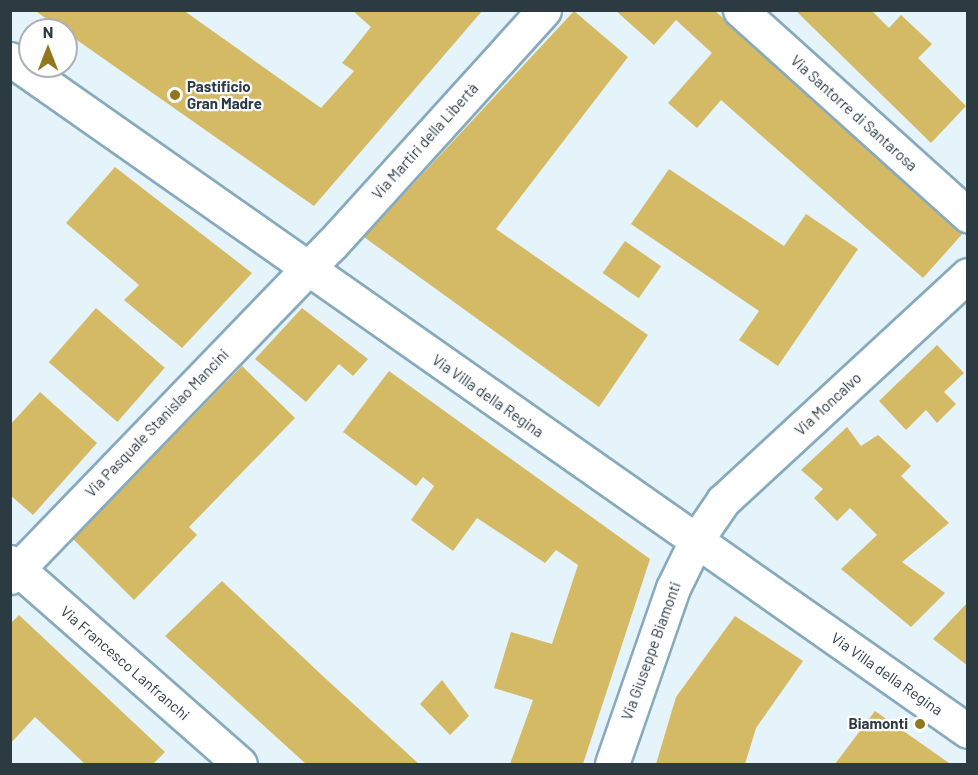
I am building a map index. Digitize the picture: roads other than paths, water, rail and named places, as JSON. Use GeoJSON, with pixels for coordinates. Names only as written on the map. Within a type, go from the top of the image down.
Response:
{"type":"FeatureCollection","features":[{"type":"Feature","properties":{"kind":"street","name":"Via Martiri della Libertà"},"geometry":{"type":"LineString","coordinates":[[305,270],[544,10]]}},
{"type":"Feature","properties":{"kind":"street","name":"Via Santorre di Santarosa"},"geometry":{"type":"LineString","coordinates":[[741,10],[968,215]]}},
{"type":"Feature","properties":{"kind":"street","name":"Via Villa della Regina"},"geometry":{"type":"LineString","coordinates":[[10,59],[305,270],[697,539],[968,731]]}},
{"type":"Feature","properties":{"kind":"street","name":"Via Pasquale Stanislao Mancini"},"geometry":{"type":"LineString","coordinates":[[13,569],[305,270]]}},
{"type":"Feature","properties":{"kind":"street","name":"Via Moncalvo"},"geometry":{"type":"LineString","coordinates":[[697,539],[723,501],[968,276]]}},
{"type":"Feature","properties":{"kind":"street","name":"Via Giuseppe Biamonti"},"geometry":{"type":"LineString","coordinates":[[612,765],[673,588],[697,539]]}},
{"type":"Feature","properties":{"kind":"street","name":"Via Francesco Lanfranchi"},"geometry":{"type":"LineString","coordinates":[[13,569],[240,765]]}},
{"type":"Feature","properties":{"kind":"place","name":"Pastificio Gran Madre"},"geometry":{"type":"Point","coordinates":[175,95]}},
{"type":"Feature","properties":{"kind":"place","name":"Biamonti"},"geometry":{"type":"Point","coordinates":[920,724]}}]}
